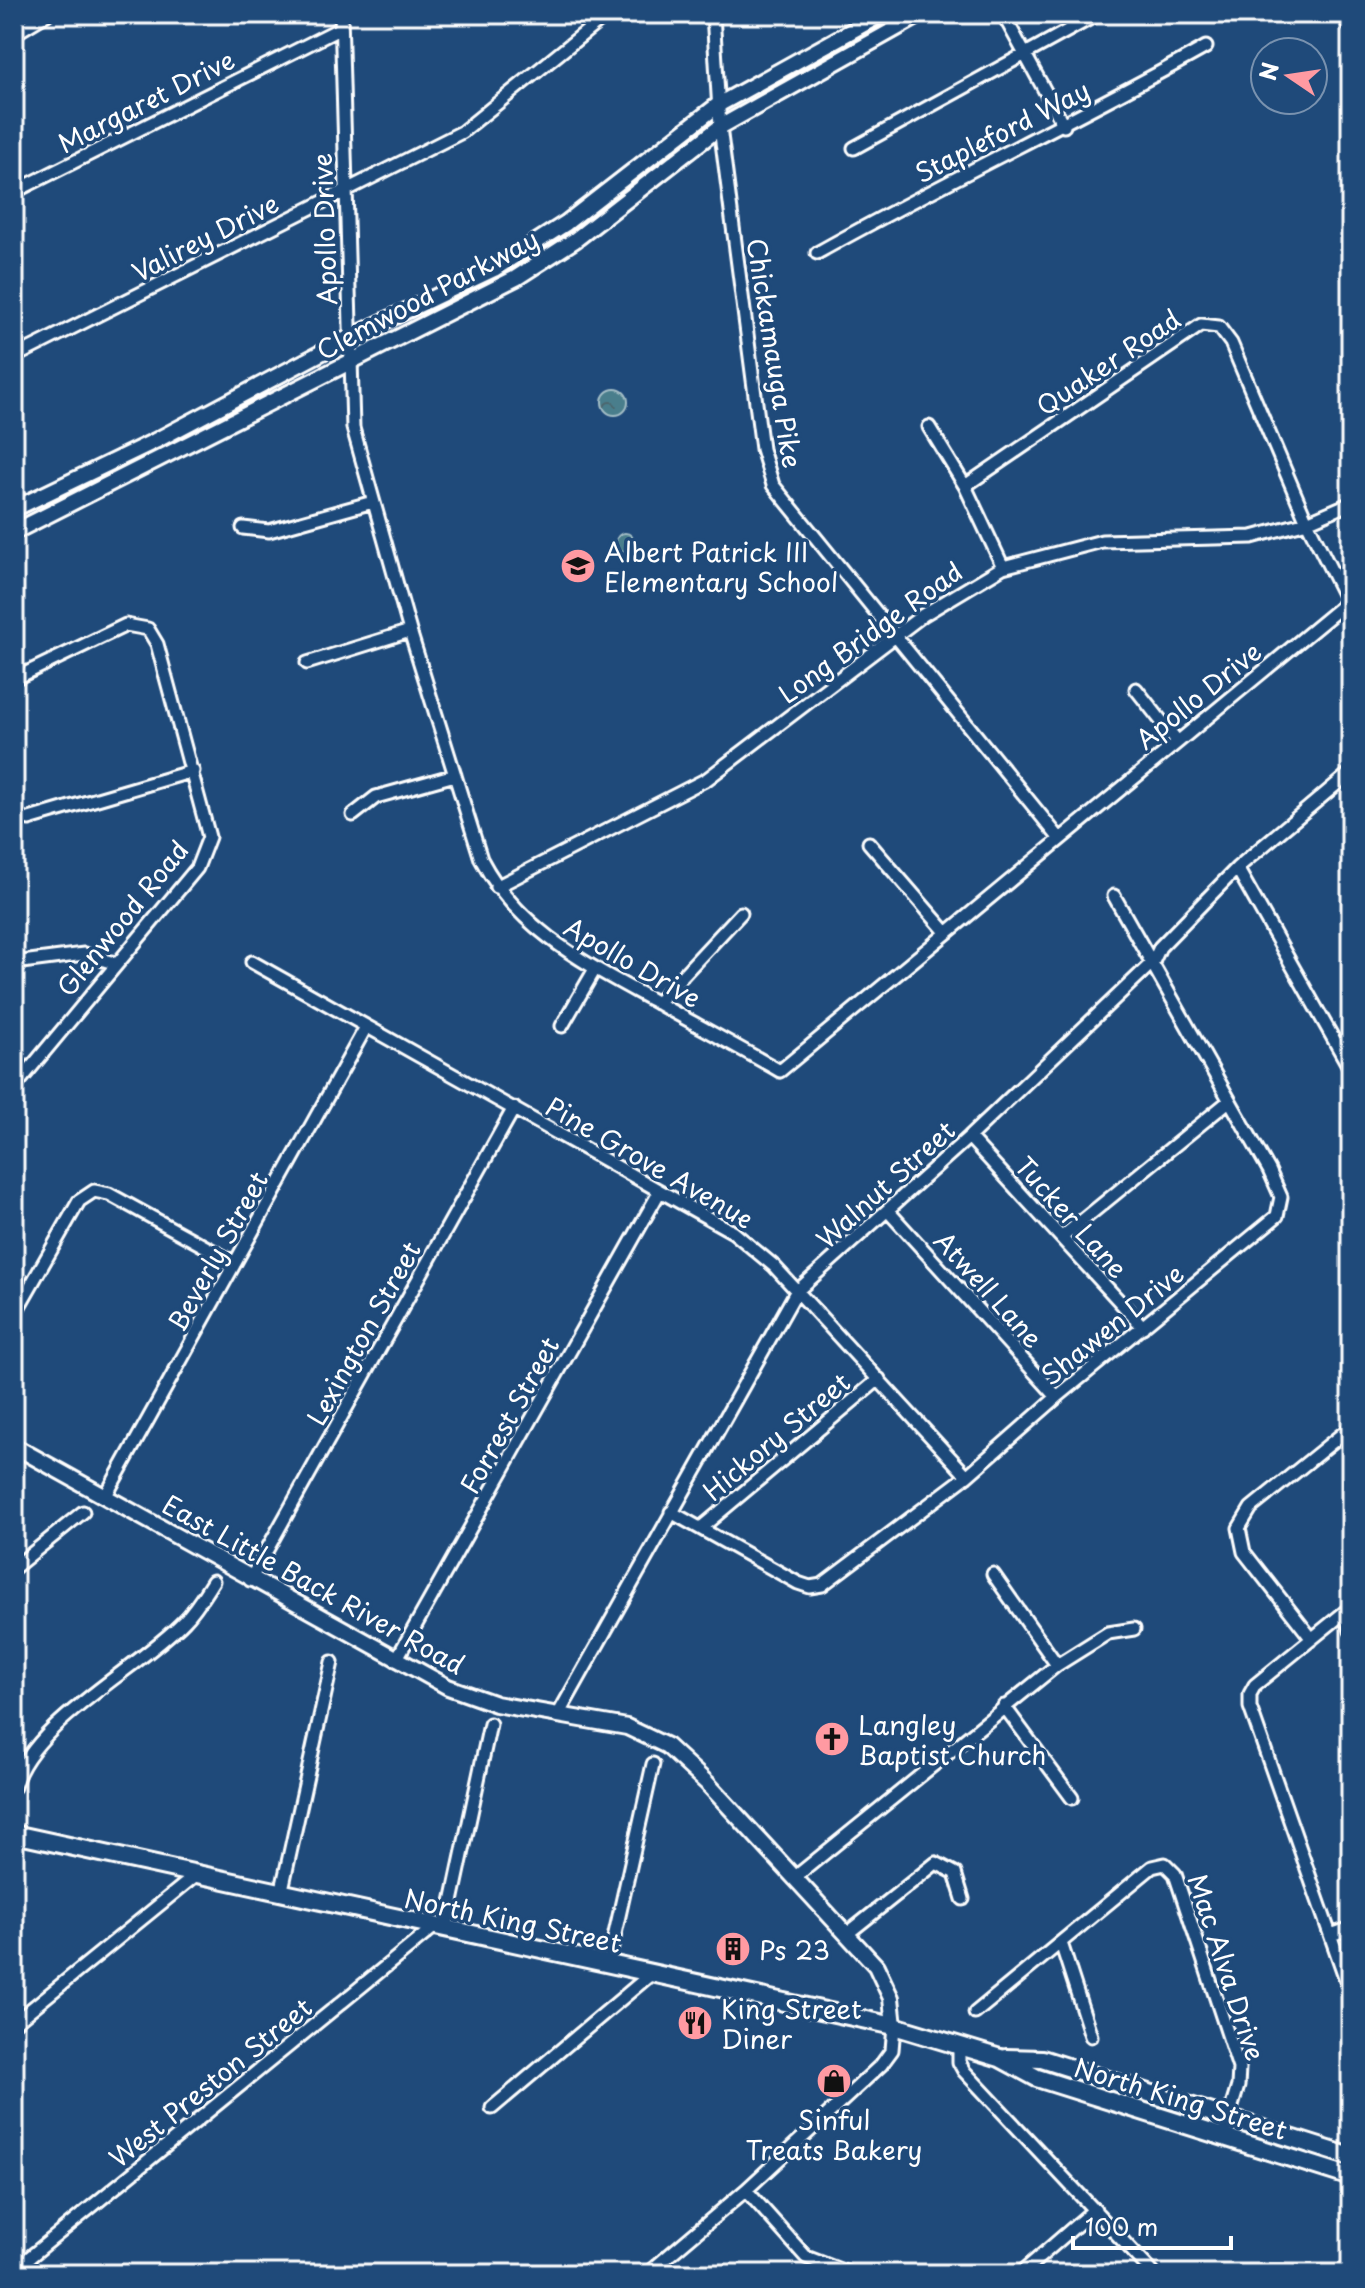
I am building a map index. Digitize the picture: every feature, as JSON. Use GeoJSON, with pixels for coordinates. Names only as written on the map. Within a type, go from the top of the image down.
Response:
{"type":"FeatureCollection","features":[{"type":"Feature","properties":{"kind":"main road"},"geometry":{"type":"LineString","coordinates":[[1346,14],[1351,24]]}},
{"type":"Feature","properties":{"kind":"main road","name":"North King Street"},"geometry":{"type":"LineString","coordinates":[[14,1834],[894,2026],[1000,2058],[1037,2078],[1351,2177]]}},
{"type":"Feature","properties":{"kind":"main road","name":"North King Street"},"geometry":{"type":"LineString","coordinates":[[1000,2058],[1042,2059],[1351,2157]]}},
{"type":"Feature","properties":{"kind":"street"},"geometry":{"type":"LineString","coordinates":[[14,34],[47,14]]}},
{"type":"Feature","properties":{"kind":"street","name":"Apollo Drive"},"geometry":{"type":"LineString","coordinates":[[341,14],[353,428],[470,829],[496,887],[531,925],[595,969],[780,1071],[1347,602],[1307,522]]}},
{"type":"Feature","properties":{"kind":"street","name":"Valirey Drive"},"geometry":{"type":"LineString","coordinates":[[14,357],[462,132],[608,14]]}},
{"type":"Feature","properties":{"kind":"street","name":"Chickamauga Pike"},"geometry":{"type":"LineString","coordinates":[[713,14],[720,127],[762,449],[773,485],[1060,839]]}},
{"type":"Feature","properties":{"kind":"street","name":"Clemwood Parkway"},"geometry":{"type":"LineString","coordinates":[[14,509],[155,441],[349,338],[520,254],[566,223],[718,105],[882,14]]}},
{"type":"Feature","properties":{"kind":"street","name":"Clemwood Parkway"},"geometry":{"type":"LineString","coordinates":[[14,532],[483,296],[551,257],[720,127],[922,14]]}},
{"type":"Feature","properties":{"kind":"street"},"geometry":{"type":"LineString","coordinates":[[1003,14],[1064,126]]}},
{"type":"Feature","properties":{"kind":"street"},"geometry":{"type":"LineString","coordinates":[[854,148],[1098,14]]}},
{"type":"Feature","properties":{"kind":"street","name":"Margaret Drive"},"geometry":{"type":"LineString","coordinates":[[14,192],[341,28]]}},
{"type":"Feature","properties":{"kind":"street","name":"Stapleford Way"},"geometry":{"type":"LineString","coordinates":[[817,253],[1001,154],[1064,126],[1206,47]]}},
{"type":"Feature","properties":{"kind":"street","name":"Quaker Road"},"geometry":{"type":"LineString","coordinates":[[965,486],[1201,325],[1211,325],[1219,327],[1231,343],[1307,522]]}},
{"type":"Feature","properties":{"kind":"street"},"geometry":{"type":"LineString","coordinates":[[929,427],[965,486],[1003,567]]}},
{"type":"Feature","properties":{"kind":"street"},"geometry":{"type":"LineString","coordinates":[[243,528],[269,531],[373,502]]}},
{"type":"Feature","properties":{"kind":"street","name":"Long Bridge Road"},"geometry":{"type":"LineString","coordinates":[[496,887],[707,779],[923,615],[1003,567],[1102,541],[1252,537],[1307,522],[1351,503]]}},
{"type":"Feature","properties":{"kind":"street","name":"Glenwood Road"},"geometry":{"type":"LineString","coordinates":[[14,679],[119,627],[142,626],[153,634],[209,828],[204,857],[14,1088]]}},
{"type":"Feature","properties":{"kind":"street"},"geometry":{"type":"LineString","coordinates":[[307,663],[410,631]]}},
{"type":"Feature","properties":{"kind":"street"},"geometry":{"type":"LineString","coordinates":[[1136,689],[1177,741]]}},
{"type":"Feature","properties":{"kind":"street"},"geometry":{"type":"LineString","coordinates":[[29,819],[193,771]]}},
{"type":"Feature","properties":{"kind":"street","name":"Walnut Street"},"geometry":{"type":"LineString","coordinates":[[558,1715],[796,1292],[889,1212],[1153,962],[1160,947],[1237,868],[1351,772]]}},
{"type":"Feature","properties":{"kind":"street"},"geometry":{"type":"LineString","coordinates":[[353,815],[376,797],[455,775]]}},
{"type":"Feature","properties":{"kind":"street"},"geometry":{"type":"LineString","coordinates":[[869,843],[946,932]]}},
{"type":"Feature","properties":{"kind":"street"},"geometry":{"type":"LineString","coordinates":[[1237,868],[1351,1070]]}},
{"type":"Feature","properties":{"kind":"street","name":"Shawen Drive"},"geometry":{"type":"LineString","coordinates":[[671,1512],[798,1583],[810,1587],[822,1585],[967,1476],[1057,1397],[1264,1228],[1281,1207],[1281,1197],[1269,1170],[1114,896]]}},
{"type":"Feature","properties":{"kind":"street"},"geometry":{"type":"LineString","coordinates":[[657,1003],[741,913]]}},
{"type":"Feature","properties":{"kind":"street"},"geometry":{"type":"LineString","coordinates":[[14,963],[84,954],[114,963]]}},
{"type":"Feature","properties":{"kind":"street","name":"Pine Grove Avenue"},"geometry":{"type":"LineString","coordinates":[[252,962],[744,1240],[879,1379],[967,1476]]}},
{"type":"Feature","properties":{"kind":"street"},"geometry":{"type":"LineString","coordinates":[[562,1026],[595,969]]}},
{"type":"Feature","properties":{"kind":"street","name":"Beverly Street"},"geometry":{"type":"LineString","coordinates":[[105,1497],[366,1027]]}},
{"type":"Feature","properties":{"kind":"street"},"geometry":{"type":"LineString","coordinates":[[1062,1237],[1229,1101]]}},
{"type":"Feature","properties":{"kind":"street","name":"Lexington Street"},"geometry":{"type":"LineString","coordinates":[[250,1580],[514,1108]]}},
{"type":"Feature","properties":{"kind":"street","name":"Tucker Lane"},"geometry":{"type":"LineString","coordinates":[[969,1137],[1143,1327]]}},
{"type":"Feature","properties":{"kind":"street"},"geometry":{"type":"LineString","coordinates":[[14,1315],[79,1201],[94,1191],[109,1194],[235,1263]]}},
{"type":"Feature","properties":{"kind":"street","name":"Forrest Street"},"geometry":{"type":"LineString","coordinates":[[396,1660],[660,1191]]}},
{"type":"Feature","properties":{"kind":"street","name":"Atwell Lane"},"geometry":{"type":"LineString","coordinates":[[889,1212],[1057,1397]]}},
{"type":"Feature","properties":{"kind":"street","name":"Hickory Street"},"geometry":{"type":"LineString","coordinates":[[702,1527],[879,1379]]}},
{"type":"Feature","properties":{"kind":"street"},"geometry":{"type":"LineString","coordinates":[[1312,1639],[1244,1552],[1239,1528],[1251,1508],[1351,1427]]}},
{"type":"Feature","properties":{"kind":"street","name":"East Little Back River Road"},"geometry":{"type":"LineString","coordinates":[[14,1446],[396,1660],[472,1696],[627,1727],[667,1746],[707,1783],[882,1975],[891,1998],[894,2026]]}},
{"type":"Feature","properties":{"kind":"street"},"geometry":{"type":"LineString","coordinates":[[14,1568],[83,1512]]}},
{"type":"Feature","properties":{"kind":"street"},"geometry":{"type":"LineString","coordinates":[[993,1574],[1057,1665]]}},
{"type":"Feature","properties":{"kind":"street"},"geometry":{"type":"LineString","coordinates":[[14,1787],[22,1766],[41,1740],[184,1622],[213,1581]]}},
{"type":"Feature","properties":{"kind":"street"},"geometry":{"type":"LineString","coordinates":[[1348,1610],[1255,1685],[1250,1694],[1250,1707],[1351,1994]]}},
{"type":"Feature","properties":{"kind":"street"},"geometry":{"type":"LineString","coordinates":[[1348,1610],[1351,1631]]}},
{"type":"Feature","properties":{"kind":"street"},"geometry":{"type":"LineString","coordinates":[[794,1878],[1057,1665],[1108,1633],[1134,1629]]}},
{"type":"Feature","properties":{"kind":"street"},"geometry":{"type":"LineString","coordinates":[[281,1894],[332,1662]]}},
{"type":"Feature","properties":{"kind":"street"},"geometry":{"type":"LineString","coordinates":[[1004,1706],[1072,1798]]}},
{"type":"Feature","properties":{"kind":"street"},"geometry":{"type":"LineString","coordinates":[[440,1928],[490,1724]]}},
{"type":"Feature","properties":{"kind":"street"},"geometry":{"type":"LineString","coordinates":[[608,1965],[653,1764]]}},
{"type":"Feature","properties":{"kind":"street"},"geometry":{"type":"LineString","coordinates":[[847,1934],[936,1863],[955,1873],[963,1899]]}},
{"type":"Feature","properties":{"kind":"street","name":"Mac Alva Drive"},"geometry":{"type":"LineString","coordinates":[[975,2013],[1152,1867],[1165,1864],[1170,1868],[1236,2054],[1238,2086],[1223,2136]]}},
{"type":"Feature","properties":{"kind":"street"},"geometry":{"type":"LineString","coordinates":[[14,2023],[196,1875]]}},
{"type":"Feature","properties":{"kind":"street","name":"West Preston Street"},"geometry":{"type":"LineString","coordinates":[[14,2270],[440,1928]]}},
{"type":"Feature","properties":{"kind":"street"},"geometry":{"type":"LineString","coordinates":[[1331,1935],[1351,1928]]}},
{"type":"Feature","properties":{"kind":"street"},"geometry":{"type":"LineString","coordinates":[[1061,1943],[1091,2036]]}},
{"type":"Feature","properties":{"kind":"street"},"geometry":{"type":"LineString","coordinates":[[492,2108],[651,1974]]}},
{"type":"Feature","properties":{"kind":"street"},"geometry":{"type":"LineString","coordinates":[[647,2274],[746,2190],[887,2058],[893,2045],[894,2026]]}},
{"type":"Feature","properties":{"kind":"street"},"geometry":{"type":"LineString","coordinates":[[959,2044],[959,2062],[964,2071],[1154,2274]]}},
{"type":"Feature","properties":{"kind":"street"},"geometry":{"type":"LineString","coordinates":[[746,2190],[806,2257],[850,2274]]}},
{"type":"Feature","properties":{"kind":"street"},"geometry":{"type":"LineString","coordinates":[[1020,2274],[1095,2209]]}},
{"type":"Feature","properties":{"kind":"green space"},"geometry":{"type":"Polygon","coordinates":[[[615,389],[624,393],[628,402],[624,411],[615,415],[606,411],[602,402],[606,393],[615,389]]]}},
{"type":"Feature","properties":{"kind":"green space"},"geometry":{"type":"Polygon","coordinates":[[[621,533],[629,533],[634,542],[632,549],[621,551],[616,546],[616,538],[621,533]]]}},
{"type":"Feature","properties":{"kind":"place","name":"Albert Patrick III Elementary School"},"geometry":{"type":"Point","coordinates":[578,566]}},
{"type":"Feature","properties":{"kind":"place","name":"Langley Baptist Church"},"geometry":{"type":"Point","coordinates":[832,1739]}},
{"type":"Feature","properties":{"kind":"place","name":"Ps 23"},"geometry":{"type":"Point","coordinates":[733,1949]}},
{"type":"Feature","properties":{"kind":"place","name":"King Street Diner"},"geometry":{"type":"Point","coordinates":[695,2023]}},
{"type":"Feature","properties":{"kind":"place","name":"Sinful Treats Bakery"},"geometry":{"type":"Point","coordinates":[834,2081]}}]}
